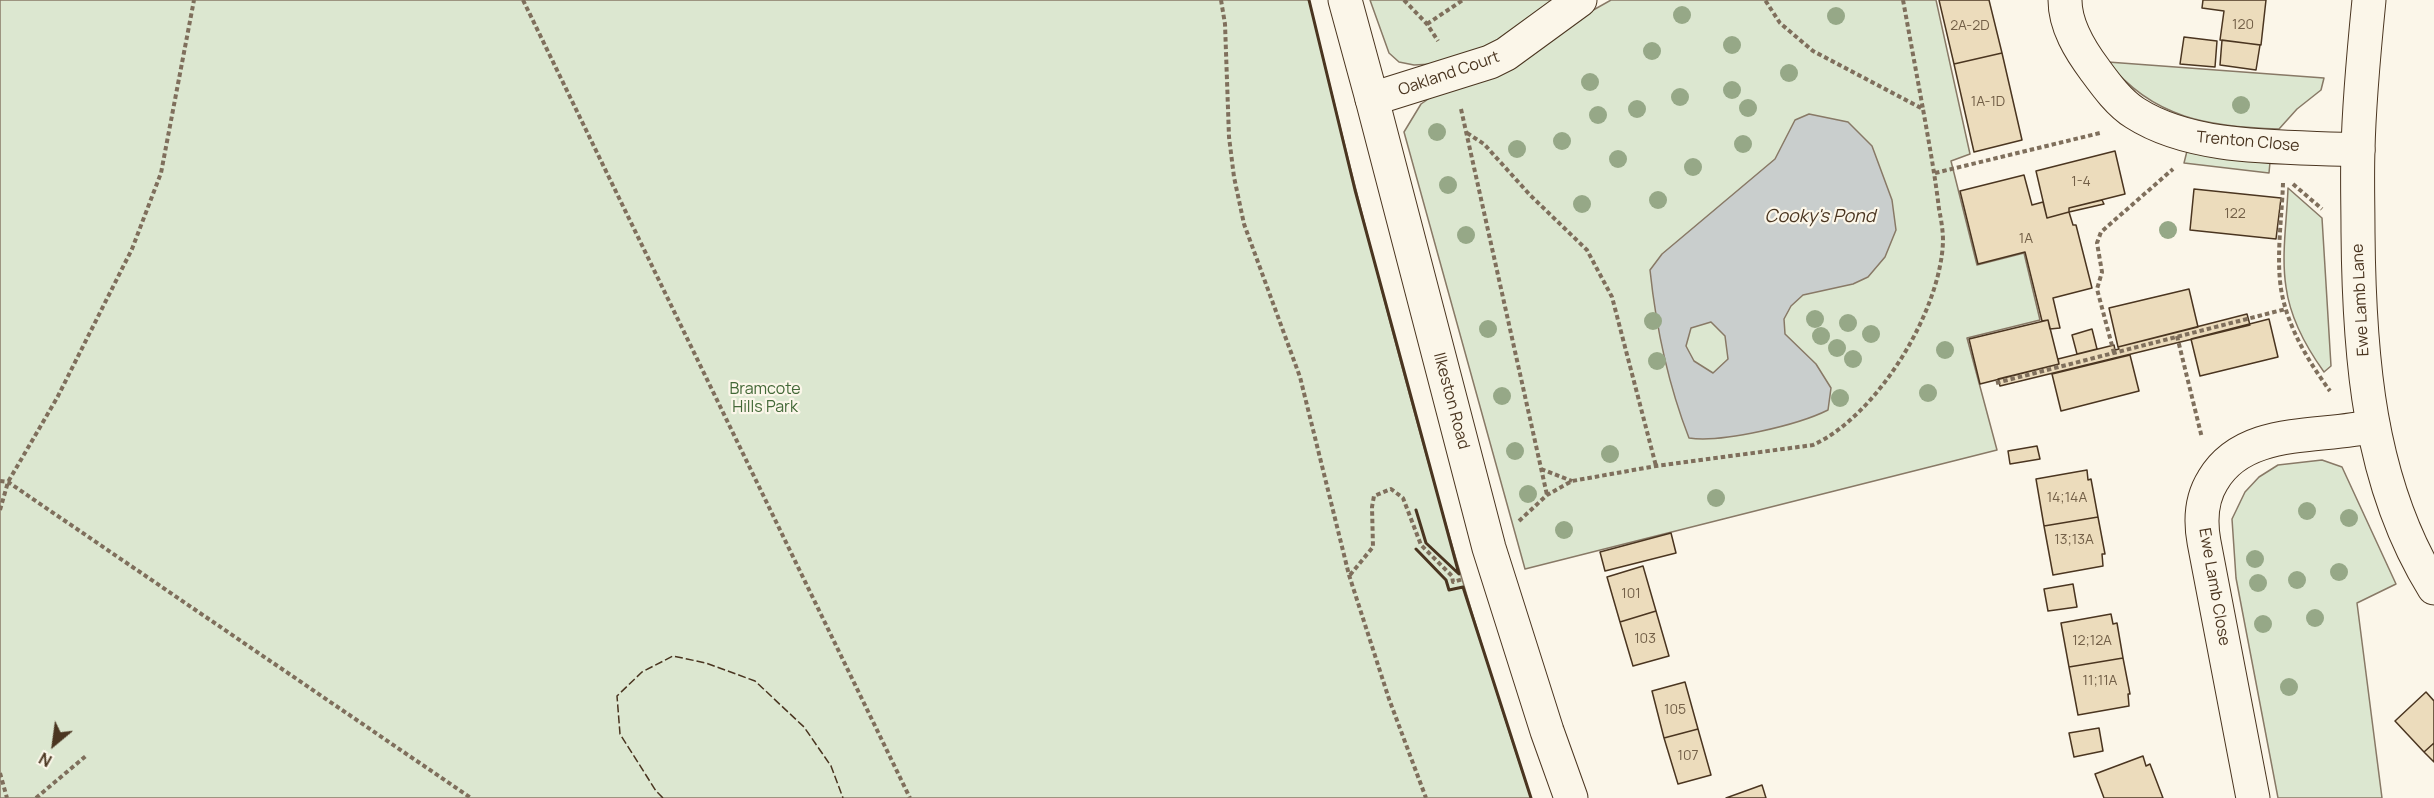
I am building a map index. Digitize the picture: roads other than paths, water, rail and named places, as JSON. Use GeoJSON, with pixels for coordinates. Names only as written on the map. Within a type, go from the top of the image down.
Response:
{"type":"FeatureCollection","features":[{"type":"Feature","properties":{"kind":"street","name":"Ilkeston Road"},"geometry":{"type":"LineString","coordinates":[[1345,0],[1492,559],[1571,798]]}},
{"type":"Feature","properties":{"kind":"street","name":"Oakland Court"},"geometry":{"type":"LineString","coordinates":[[1372,99],[1490,63],[1506,54],[1580,0]]}},
{"type":"Feature","properties":{"kind":"street","name":"Trenton Close"},"geometry":{"type":"LineString","coordinates":[[2065,0],[2070,24],[2080,50],[2113,92],[2135,113],[2172,131],[2215,141],[2358,150]]}},
{"type":"Feature","properties":{"kind":"street","name":"Ewe Lamb Lane"},"geometry":{"type":"LineString","coordinates":[[2369,0],[2358,150],[2359,302],[2365,376],[2366,428],[2399,522],[2417,561],[2434,588]]}},
{"type":"Feature","properties":{"kind":"street","name":"Ewe Lamb Close"},"geometry":{"type":"LineString","coordinates":[[2253,798],[2202,530],[2203,501],[2208,487],[2219,470],[2230,459],[2250,447],[2290,437],[2366,428]]}},
{"type":"Feature","properties":{"kind":"water","name":"Cooky's Pond"},"geometry":{"type":"Polygon","coordinates":[[[1809,114],[1848,122],[1872,146],[1892,200],[1896,230],[1885,257],[1868,277],[1853,284],[1803,295],[1791,306],[1784,319],[1785,334],[1816,364],[1831,388],[1828,410],[1780,427],[1720,438],[1689,438],[1664,355],[1650,270],[1662,254],[1775,159],[1795,120],[1809,114]],[[1711,322],[1691,328],[1686,346],[1694,361],[1713,373],[1728,359],[1725,336],[1711,322]]]}},
{"type":"Feature","properties":{"kind":"park label","name":"Bramcote Hills Park"},"geometry":{"type":"Point","coordinates":[765,399]}}]}
